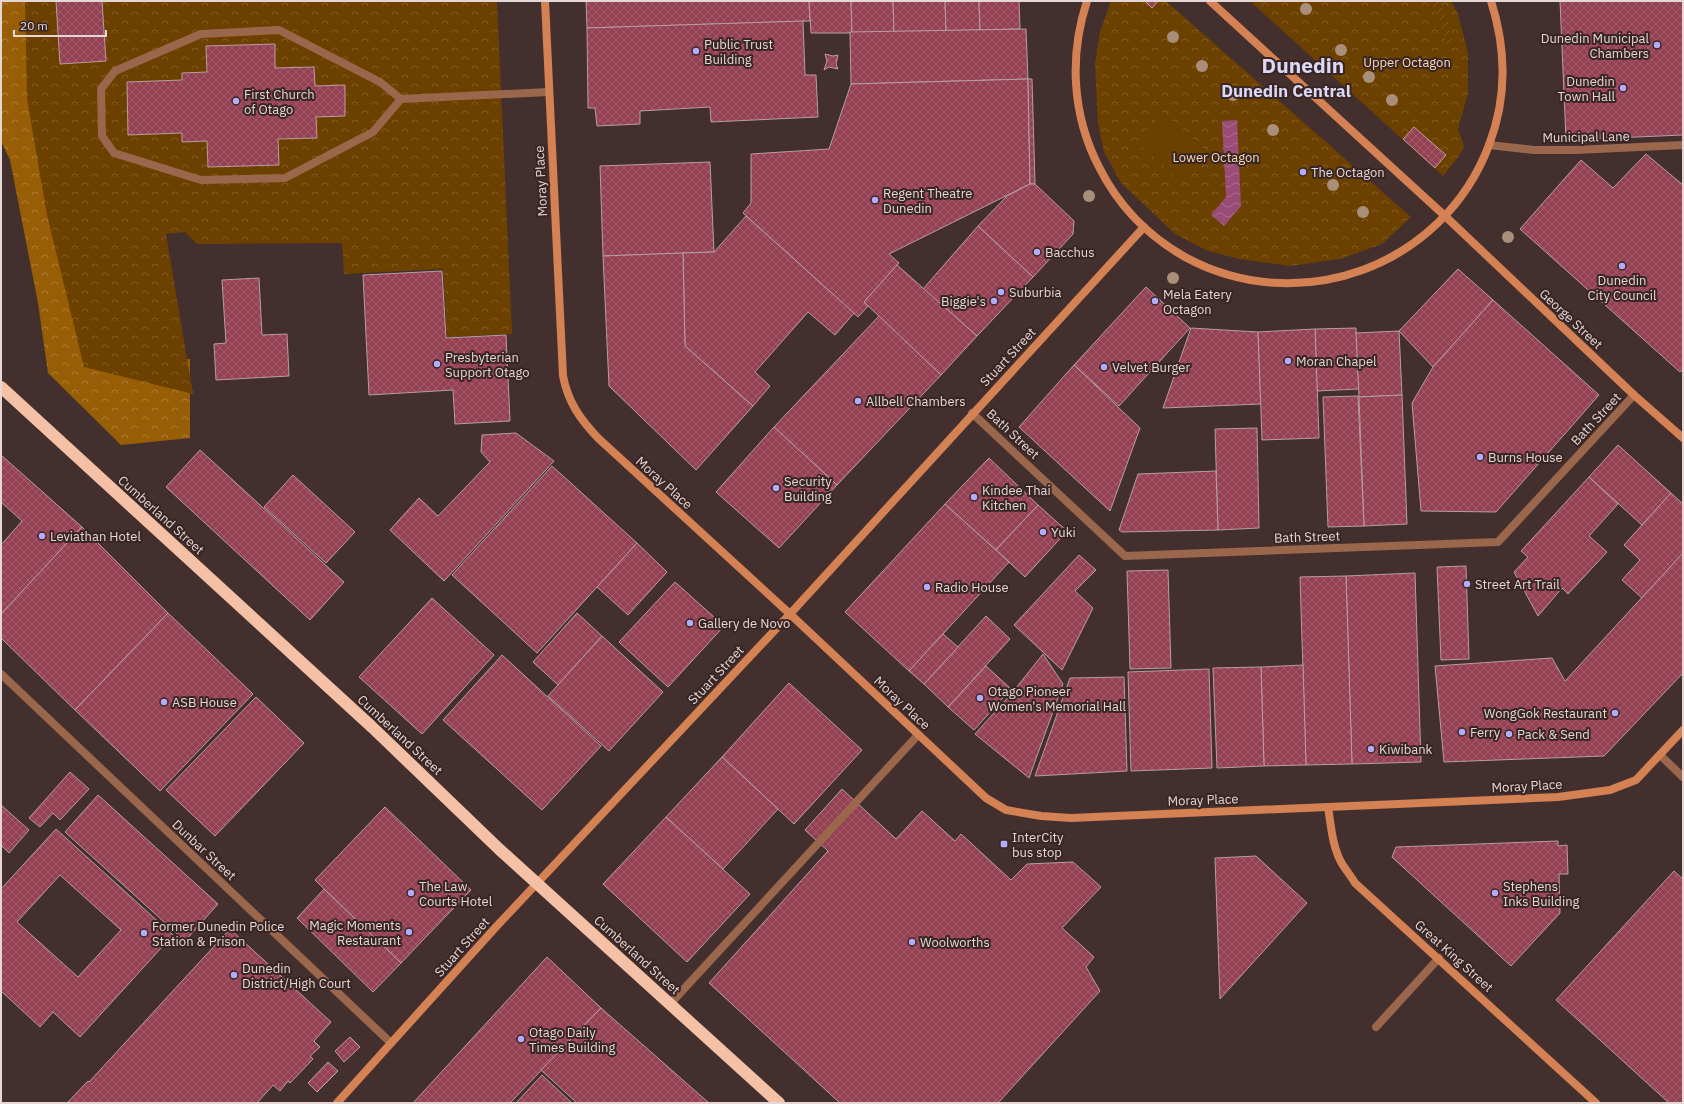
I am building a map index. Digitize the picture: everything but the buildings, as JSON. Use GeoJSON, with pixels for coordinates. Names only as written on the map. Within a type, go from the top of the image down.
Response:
{"type":"FeatureCollection","features":[{"type":"Feature","properties":{"kind":"highway","name":"Cumberland Street"},"geometry":{"type":"LineString","coordinates":[[1,387],[372,727],[499,849],[779,1103]]}},
{"type":"Feature","properties":{"kind":"main road","name":"Moray Place"},"geometry":{"type":"LineString","coordinates":[[545,1],[563,376],[566,392],[575,410],[584,424],[598,438],[790,614],[986,798],[1006,810],[1041,816],[1071,818],[1558,797],[1610,790],[1636,780],[1683,730]]}},
{"type":"Feature","properties":{"kind":"main road"},"geometry":{"type":"LineString","coordinates":[[1087,1],[1079,31],[1075,64],[1077,97],[1084,130],[1103,175],[1121,203],[1144,227],[1168,247],[1196,263],[1241,278],[1257,281],[1299,283],[1336,278],[1381,263],[1416,242],[1445,216],[1456,203],[1474,176],[1489,145],[1501,97],[1503,64],[1499,31],[1491,1]]}},
{"type":"Feature","properties":{"kind":"main road"},"geometry":{"type":"LineString","coordinates":[[1210,1],[1445,216]]}},
{"type":"Feature","properties":{"kind":"main road","name":"George Street"},"geometry":{"type":"LineString","coordinates":[[1445,216],[1634,395],[1683,438]]}},
{"type":"Feature","properties":{"kind":"main road","name":"Stuart Street"},"geometry":{"type":"LineString","coordinates":[[337,1103],[537,883],[790,614],[972,413],[1144,227]]}},
{"type":"Feature","properties":{"kind":"main road","name":"Great King Street"},"geometry":{"type":"LineString","coordinates":[[1328,807],[1332,836],[1337,852],[1355,883],[1439,958],[1596,1103]]}},
{"type":"Feature","properties":{"kind":"street"},"geometry":{"type":"LineString","coordinates":[[401,99],[373,132],[285,178],[201,180],[114,153],[102,136],[101,89],[115,71],[201,34],[279,30],[380,82],[401,99],[549,92]]}},
{"type":"Feature","properties":{"kind":"street","name":"Municipal Lane"},"geometry":{"type":"LineString","coordinates":[[1489,145],[1534,150],[1575,150],[1683,145]]}},
{"type":"Feature","properties":{"kind":"street","name":"Bath Street"},"geometry":{"type":"LineString","coordinates":[[972,413],[995,432],[1125,556],[1498,542],[1634,395]]}},
{"type":"Feature","properties":{"kind":"street","name":"Dunbar Street"},"geometry":{"type":"LineString","coordinates":[[1,674],[392,1042]]}},
{"type":"Feature","properties":{"kind":"street"},"geometry":{"type":"LineString","coordinates":[[670,1004],[918,735]]}},
{"type":"Feature","properties":{"kind":"street"},"geometry":{"type":"LineString","coordinates":[[1660,755],[1683,777]]}},
{"type":"Feature","properties":{"kind":"street"},"geometry":{"type":"LineString","coordinates":[[1376,1027],[1439,958]]}},
{"type":"Feature","properties":{"kind":"green space"},"geometry":{"type":"Polygon","coordinates":[[[1,1],[39,1],[84,367],[190,359],[190,438],[121,445],[48,373],[38,303],[10,160],[1,141],[1,1]]]}},
{"type":"Feature","properties":{"kind":"green space"},"geometry":{"type":"Polygon","coordinates":[[[25,1],[497,1],[512,334],[447,337],[443,269],[344,274],[342,243],[197,244],[185,232],[166,234],[193,394],[84,367],[47,215],[27,99],[25,1]]]}},
{"type":"Feature","properties":{"kind":"green space","name":"Lower Octagon"},"geometry":{"type":"Polygon","coordinates":[[[1111,1],[1166,1],[1411,217],[1382,244],[1340,259],[1290,266],[1239,259],[1206,250],[1175,234],[1121,183],[1104,152],[1098,123],[1095,63],[1100,32],[1111,1]]]}},
{"type":"Feature","properties":{"kind":"green space","name":"Upper Octagon"},"geometry":{"type":"Polygon","coordinates":[[[1250,1],[1451,1],[1458,14],[1468,53],[1468,93],[1458,129],[1464,146],[1459,156],[1443,176],[1250,1]]]}},
{"type":"Feature","properties":{"kind":"green space"},"geometry":{"type":"Polygon","coordinates":[[[1430,1],[1438,1],[1446,16],[1453,43],[1446,43],[1439,18],[1430,1]]]}},
{"type":"Feature","properties":{"kind":"green space"},"geometry":{"type":"Polygon","coordinates":[[[1163,112],[1210,154],[1183,183],[1137,142],[1163,112]]]}},
{"type":"Feature","properties":{"kind":"water"},"geometry":{"type":"Polygon","coordinates":[[[1237,120],[1241,206],[1224,226],[1211,215],[1226,197],[1222,121],[1237,120]]]}},
{"type":"Feature","properties":{"kind":"place","name":"Dunedin Municipal Chambers"},"geometry":{"type":"Point","coordinates":[1657,45]}},
{"type":"Feature","properties":{"kind":"place","name":"Public Trust Building"},"geometry":{"type":"Point","coordinates":[696,51]}},
{"type":"Feature","properties":{"kind":"place","name":"Dunedin Town Hall"},"geometry":{"type":"Point","coordinates":[1623,88]}},
{"type":"Feature","properties":{"kind":"place","name":"First Church of Otago"},"geometry":{"type":"Point","coordinates":[236,101]}},
{"type":"Feature","properties":{"kind":"place","name":"The Octagon"},"geometry":{"type":"Point","coordinates":[1303,172]}},
{"type":"Feature","properties":{"kind":"place","name":"Regent Theatre Dunedin"},"geometry":{"type":"Point","coordinates":[875,200]}},
{"type":"Feature","properties":{"kind":"place","name":"Bacchus"},"geometry":{"type":"Point","coordinates":[1037,252]}},
{"type":"Feature","properties":{"kind":"place","name":"Dunedin City Council"},"geometry":{"type":"Point","coordinates":[1622,266]}},
{"type":"Feature","properties":{"kind":"place","name":"Suburbia"},"geometry":{"type":"Point","coordinates":[1001,292]}},
{"type":"Feature","properties":{"kind":"place","name":"Biggie's"},"geometry":{"type":"Point","coordinates":[994,301]}},
{"type":"Feature","properties":{"kind":"place","name":"Mela Eatery Octagon"},"geometry":{"type":"Point","coordinates":[1155,301]}},
{"type":"Feature","properties":{"kind":"place","name":"Moran Chapel"},"geometry":{"type":"Point","coordinates":[1288,361]}},
{"type":"Feature","properties":{"kind":"place","name":"Presbyterian Support Otago"},"geometry":{"type":"Point","coordinates":[437,364]}},
{"type":"Feature","properties":{"kind":"place","name":"Velvet Burger"},"geometry":{"type":"Point","coordinates":[1104,367]}},
{"type":"Feature","properties":{"kind":"place","name":"Allbell Chambers"},"geometry":{"type":"Point","coordinates":[858,401]}},
{"type":"Feature","properties":{"kind":"place","name":"Burns House"},"geometry":{"type":"Point","coordinates":[1480,457]}},
{"type":"Feature","properties":{"kind":"place","name":"Security Building"},"geometry":{"type":"Point","coordinates":[776,488]}},
{"type":"Feature","properties":{"kind":"place","name":"Kindee Thai Kitchen"},"geometry":{"type":"Point","coordinates":[974,497]}},
{"type":"Feature","properties":{"kind":"place","name":"Yuki"},"geometry":{"type":"Point","coordinates":[1043,532]}},
{"type":"Feature","properties":{"kind":"place","name":"Leviathan Hotel"},"geometry":{"type":"Point","coordinates":[42,536]}},
{"type":"Feature","properties":{"kind":"place","name":"Street Art Trail"},"geometry":{"type":"Point","coordinates":[1467,584]}},
{"type":"Feature","properties":{"kind":"place","name":"Radio House"},"geometry":{"type":"Point","coordinates":[927,587]}},
{"type":"Feature","properties":{"kind":"place","name":"Gallery de Novo"},"geometry":{"type":"Point","coordinates":[690,623]}},
{"type":"Feature","properties":{"kind":"place","name":"Otago Pioneer Women's Memorial Hall"},"geometry":{"type":"Point","coordinates":[980,698]}},
{"type":"Feature","properties":{"kind":"place","name":"ASB House"},"geometry":{"type":"Point","coordinates":[164,702]}},
{"type":"Feature","properties":{"kind":"place","name":"WongGok Restaurant"},"geometry":{"type":"Point","coordinates":[1615,713]}},
{"type":"Feature","properties":{"kind":"place","name":"Ferry"},"geometry":{"type":"Point","coordinates":[1462,732]}},
{"type":"Feature","properties":{"kind":"place","name":"Pack & Send"},"geometry":{"type":"Point","coordinates":[1509,734]}},
{"type":"Feature","properties":{"kind":"place","name":"Kiwibank"},"geometry":{"type":"Point","coordinates":[1371,749]}},
{"type":"Feature","properties":{"kind":"place","name":"InterCity bus stop"},"geometry":{"type":"Point","coordinates":[1004,844]}},
{"type":"Feature","properties":{"kind":"place","name":"The Law Courts Hotel"},"geometry":{"type":"Point","coordinates":[411,893]}},
{"type":"Feature","properties":{"kind":"place","name":"Stephens Inks Building"},"geometry":{"type":"Point","coordinates":[1495,893]}},
{"type":"Feature","properties":{"kind":"place","name":"Magic Moments Restaurant"},"geometry":{"type":"Point","coordinates":[409,932]}},
{"type":"Feature","properties":{"kind":"place","name":"Former Dunedin Police Station & Prison"},"geometry":{"type":"Point","coordinates":[144,933]}},
{"type":"Feature","properties":{"kind":"place","name":"Woolworths"},"geometry":{"type":"Point","coordinates":[912,942]}},
{"type":"Feature","properties":{"kind":"place","name":"Dunedin District/High Court"},"geometry":{"type":"Point","coordinates":[234,975]}},
{"type":"Feature","properties":{"kind":"place","name":"Otago Daily Times Building"},"geometry":{"type":"Point","coordinates":[521,1039]}},
{"type":"Feature","properties":{"kind":"district","name":"Dunedin"},"geometry":{"type":"Point","coordinates":[1303,65]}},
{"type":"Feature","properties":{"kind":"district","name":"Dunedin Central"},"geometry":{"type":"Point","coordinates":[1286,91]}}]}
